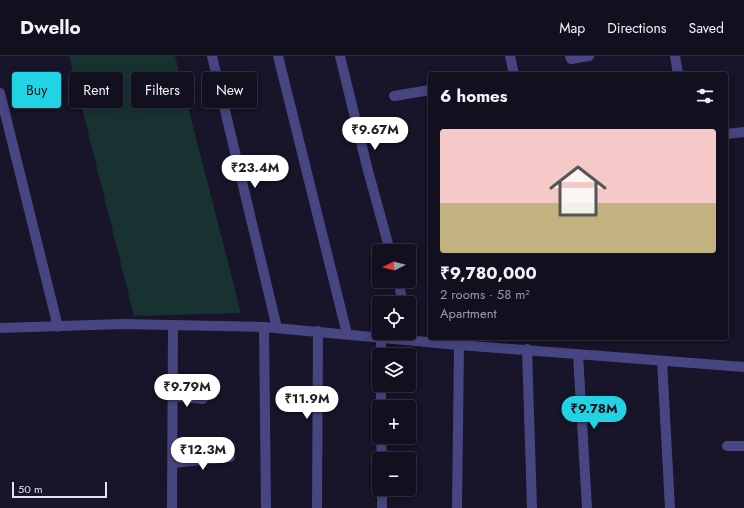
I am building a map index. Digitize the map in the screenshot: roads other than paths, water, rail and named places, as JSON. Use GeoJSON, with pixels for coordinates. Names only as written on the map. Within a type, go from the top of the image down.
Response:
{"type":"FeatureCollection","features":[{"type":"Feature","properties":{"kind":"street"},"geometry":{"type":"LineString","coordinates":[[212,56],[277,328]]}},
{"type":"Feature","properties":{"kind":"street"},"geometry":{"type":"LineString","coordinates":[[278,56],[347,334]]}},
{"type":"Feature","properties":{"kind":"street"},"geometry":{"type":"LineString","coordinates":[[340,56],[388,244]]}},
{"type":"Feature","properties":{"kind":"street"},"geometry":{"type":"LineString","coordinates":[[510,56],[514,72]]}},
{"type":"Feature","properties":{"kind":"street"},"geometry":{"type":"LineString","coordinates":[[570,56],[571,59],[589,56]]}},
{"type":"Feature","properties":{"kind":"street"},"geometry":{"type":"LineString","coordinates":[[675,56],[678,72]]}},
{"type":"Feature","properties":{"kind":"street"},"geometry":{"type":"LineString","coordinates":[[394,96],[428,90]]}},
{"type":"Feature","properties":{"kind":"street"},"geometry":{"type":"LineString","coordinates":[[0,93],[58,327]]}},
{"type":"Feature","properties":{"kind":"street"},"geometry":{"type":"LineString","coordinates":[[728,134],[744,132]]}},
{"type":"Feature","properties":{"kind":"street"},"geometry":{"type":"LineString","coordinates":[[0,328],[123,324],[264,327],[372,336]]}},
{"type":"Feature","properties":{"kind":"street"},"geometry":{"type":"LineString","coordinates":[[172,508],[173,325]]}},
{"type":"Feature","properties":{"kind":"street"},"geometry":{"type":"LineString","coordinates":[[264,327],[266,508]]}},
{"type":"Feature","properties":{"kind":"street"},"geometry":{"type":"LineString","coordinates":[[317,508],[318,331]]}},
{"type":"Feature","properties":{"kind":"street"},"geometry":{"type":"LineString","coordinates":[[413,340],[744,367]]}},
{"type":"Feature","properties":{"kind":"street"},"geometry":{"type":"LineString","coordinates":[[457,508],[459,344]]}},
{"type":"Feature","properties":{"kind":"street"},"geometry":{"type":"LineString","coordinates":[[527,350],[532,508]]}},
{"type":"Feature","properties":{"kind":"street"},"geometry":{"type":"LineString","coordinates":[[578,354],[587,508]]}},
{"type":"Feature","properties":{"kind":"street"},"geometry":{"type":"LineString","coordinates":[[662,361],[670,508]]}},
{"type":"Feature","properties":{"kind":"street"},"geometry":{"type":"LineString","coordinates":[[173,396],[203,399]]}},
{"type":"Feature","properties":{"kind":"street"},"geometry":{"type":"LineString","coordinates":[[727,446],[744,446]]}},
{"type":"Feature","properties":{"kind":"street"},"geometry":{"type":"LineString","coordinates":[[173,463],[230,457]]}},
{"type":"Feature","properties":{"kind":"street"},"geometry":{"type":"LineString","coordinates":[[382,496],[382,508]]}}]}
